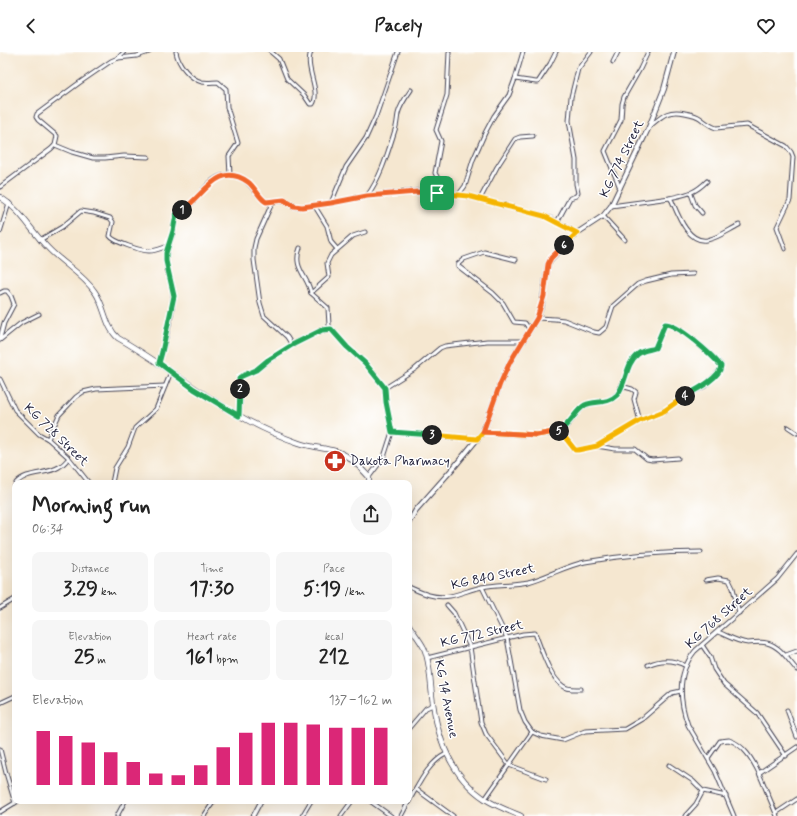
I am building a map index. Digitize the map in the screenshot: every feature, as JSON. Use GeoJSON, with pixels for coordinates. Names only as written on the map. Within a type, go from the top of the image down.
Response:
{"type":"FeatureCollection","features":[{"type":"Feature","properties":{"kind":"main road"},"geometry":{"type":"LineString","coordinates":[[0,197],[18,211],[49,250],[91,286],[100,299],[113,334],[118,338],[159,363],[194,389],[239,416],[288,439],[308,446],[336,451],[353,462],[369,476],[369,480]]}},
{"type":"Feature","properties":{"kind":"main road","name":"KG 14 Avenue"},"geometry":{"type":"LineString","coordinates":[[412,629],[418,638],[427,658],[438,732],[446,754],[461,776],[485,799],[521,816]]}},
{"type":"Feature","properties":{"kind":"street"},"geometry":{"type":"LineString","coordinates":[[0,188],[39,159],[55,144],[57,136],[38,120],[37,115],[79,83],[118,58],[124,52]]}},
{"type":"Feature","properties":{"kind":"street"},"geometry":{"type":"LineString","coordinates":[[118,58],[138,56],[149,52]]}},
{"type":"Feature","properties":{"kind":"street"},"geometry":{"type":"LineString","coordinates":[[176,52],[180,64],[194,77],[203,82],[218,82],[226,89],[227,107],[238,140],[236,147],[229,156],[230,175]]}},
{"type":"Feature","properties":{"kind":"street"},"geometry":{"type":"LineString","coordinates":[[272,52],[277,57],[287,79],[300,91],[310,104],[313,104],[315,101],[313,78],[309,63],[312,52]]}},
{"type":"Feature","properties":{"kind":"street"},"geometry":{"type":"LineString","coordinates":[[331,203],[346,167],[366,138],[376,116],[398,52]]}},
{"type":"Feature","properties":{"kind":"street"},"geometry":{"type":"LineString","coordinates":[[437,193],[441,184],[435,173],[441,139],[436,130],[447,95],[449,52]]}},
{"type":"Feature","properties":{"kind":"street"},"geometry":{"type":"LineString","coordinates":[[459,194],[465,186],[473,160],[485,133],[494,116],[509,95],[523,52]]}},
{"type":"Feature","properties":{"kind":"street"},"geometry":{"type":"LineString","coordinates":[[515,79],[538,82],[556,52]]}},
{"type":"Feature","properties":{"kind":"street"},"geometry":{"type":"LineString","coordinates":[[557,222],[570,198],[576,196],[578,193],[576,184],[576,160],[569,121],[571,97],[575,80],[582,64],[590,52]]}},
{"type":"Feature","properties":{"kind":"street"},"geometry":{"type":"LineString","coordinates":[[613,62],[618,52]]}},
{"type":"Feature","properties":{"kind":"street"},"geometry":{"type":"LineString","coordinates":[[620,188],[605,151],[621,120],[624,97],[648,52]]}},
{"type":"Feature","properties":{"kind":"street","name":"KG 774 Street"},"geometry":{"type":"LineString","coordinates":[[412,517],[416,510],[483,432],[500,384],[510,362],[524,342],[537,318],[542,305],[548,264],[551,258],[577,233],[603,216],[611,206],[649,127],[664,89],[674,52]]}},
{"type":"Feature","properties":{"kind":"street"},"geometry":{"type":"LineString","coordinates":[[277,57],[279,53]]}},
{"type":"Feature","properties":{"kind":"street"},"geometry":{"type":"LineString","coordinates":[[367,196],[374,186],[384,161],[395,130],[399,110],[411,90]]}},
{"type":"Feature","properties":{"kind":"street"},"geometry":{"type":"LineString","coordinates":[[649,127],[665,114],[677,111],[699,117],[712,127],[716,128],[747,125],[786,146],[793,157],[790,200],[777,227],[785,249]]}},
{"type":"Feature","properties":{"kind":"street"},"geometry":{"type":"LineString","coordinates":[[480,199],[497,167],[516,139],[520,137],[533,136]]}},
{"type":"Feature","properties":{"kind":"street"},"geometry":{"type":"LineString","coordinates":[[55,144],[72,152],[93,158],[124,156],[148,157]]}},
{"type":"Feature","properties":{"kind":"street"},"geometry":{"type":"LineString","coordinates":[[159,363],[174,296],[166,261],[168,246],[176,215],[179,211],[189,206],[215,179],[230,175],[238,177],[249,183],[263,200],[274,202],[284,200],[296,206],[331,203],[367,196],[417,192],[459,194],[544,216],[577,233]]}},
{"type":"Feature","properties":{"kind":"street"},"geometry":{"type":"LineString","coordinates":[[611,206],[691,194],[698,190],[707,181]]}},
{"type":"Feature","properties":{"kind":"street"},"geometry":{"type":"LineString","coordinates":[[691,194],[695,205],[702,213]]}},
{"type":"Feature","properties":{"kind":"street"},"geometry":{"type":"LineString","coordinates":[[670,198],[685,229],[697,238],[706,240],[738,225]]}},
{"type":"Feature","properties":{"kind":"street"},"geometry":{"type":"LineString","coordinates":[[274,202],[256,239],[254,248],[255,267],[260,303],[264,316],[287,337],[292,345]]}},
{"type":"Feature","properties":{"kind":"street"},"geometry":{"type":"LineString","coordinates":[[0,232],[9,203]]}},
{"type":"Feature","properties":{"kind":"street"},"geometry":{"type":"LineString","coordinates":[[314,205],[327,226],[331,242],[337,250]]}},
{"type":"Feature","properties":{"kind":"street"},"geometry":{"type":"LineString","coordinates":[[40,240],[62,227],[78,213],[84,211],[110,218],[113,222],[110,236],[112,239],[149,251],[168,246]]}},
{"type":"Feature","properties":{"kind":"street"},"geometry":{"type":"LineString","coordinates":[[603,216],[625,240]]}},
{"type":"Feature","properties":{"kind":"street"},"geometry":{"type":"LineString","coordinates":[[312,293],[329,277],[327,263],[331,255],[353,236],[365,232]]}},
{"type":"Feature","properties":{"kind":"street"},"geometry":{"type":"LineString","coordinates":[[300,248],[298,253],[298,267],[310,284],[312,293],[328,308],[329,325],[331,329],[347,347],[365,363],[385,388],[386,402],[392,432],[384,457],[369,476]]}},
{"type":"Feature","properties":{"kind":"street"},"geometry":{"type":"LineString","coordinates":[[516,260],[484,252],[464,259],[458,264],[458,266],[461,270],[493,293],[503,303],[514,322],[525,323],[530,330]]}},
{"type":"Feature","properties":{"kind":"street"},"geometry":{"type":"LineString","coordinates":[[537,318],[564,320],[599,333],[606,327],[613,306],[638,284],[671,275],[693,274]]}},
{"type":"Feature","properties":{"kind":"street"},"geometry":{"type":"LineString","coordinates":[[0,294],[4,290],[7,291],[14,304],[4,323],[0,339]]}},
{"type":"Feature","properties":{"kind":"street"},"geometry":{"type":"LineString","coordinates":[[0,339],[21,323],[39,314]]}},
{"type":"Feature","properties":{"kind":"street"},"geometry":{"type":"LineString","coordinates":[[483,432],[537,435],[560,431],[583,406],[590,403],[603,402],[616,396],[631,362],[637,354],[655,348],[665,324],[671,324],[694,340],[716,360],[721,368],[699,389],[686,395],[664,411],[640,420],[597,446]]}},
{"type":"Feature","properties":{"kind":"street"},"geometry":{"type":"LineString","coordinates":[[239,416],[241,392],[239,379],[256,370],[268,360],[292,345],[322,330],[331,329]]}},
{"type":"Feature","properties":{"kind":"street"},"geometry":{"type":"LineString","coordinates":[[385,388],[415,369],[440,348],[445,346],[487,341],[524,342]]}},
{"type":"Feature","properties":{"kind":"street"},"geometry":{"type":"LineString","coordinates":[[113,480],[115,468],[128,448],[135,428],[156,409],[171,372]]}},
{"type":"Feature","properties":{"kind":"street","name":"KG 728 Street"},"geometry":{"type":"LineString","coordinates":[[0,379],[15,410],[39,434],[48,439],[68,458],[86,480]]}},
{"type":"Feature","properties":{"kind":"street"},"geometry":{"type":"LineString","coordinates":[[48,439],[59,415],[76,397],[83,392],[96,389],[165,386]]}},
{"type":"Feature","properties":{"kind":"street"},"geometry":{"type":"LineString","coordinates":[[621,386],[632,389],[636,392],[634,399],[640,420]]}},
{"type":"Feature","properties":{"kind":"street"},"geometry":{"type":"LineString","coordinates":[[788,427],[797,433]]}},
{"type":"Feature","properties":{"kind":"street"},"geometry":{"type":"LineString","coordinates":[[560,431],[575,450],[597,446],[615,449],[635,449],[647,459],[652,460],[678,458]]}},
{"type":"Feature","properties":{"kind":"street"},"geometry":{"type":"LineString","coordinates":[[392,432],[477,439]]}},
{"type":"Feature","properties":{"kind":"street"},"geometry":{"type":"LineString","coordinates":[[19,480],[26,476],[58,468],[68,458]]}},
{"type":"Feature","properties":{"kind":"street","name":"KG 840 Street"},"geometry":{"type":"LineString","coordinates":[[412,588],[424,594],[449,597],[482,587],[527,582],[585,562],[643,554],[701,552]]}},
{"type":"Feature","properties":{"kind":"street","name":"KG 768 Street"},"geometry":{"type":"LineString","coordinates":[[734,816],[708,758],[688,725],[683,710],[681,691],[686,666],[690,658],[702,645],[778,579],[797,554]]}},
{"type":"Feature","properties":{"kind":"street"},"geometry":{"type":"LineString","coordinates":[[706,580],[718,578],[729,580],[739,613]]}},
{"type":"Feature","properties":{"kind":"street"},"geometry":{"type":"LineString","coordinates":[[482,587],[507,638],[520,710],[524,722],[532,732],[541,736],[563,740],[585,732],[625,729],[642,719],[672,693],[681,691]]}},
{"type":"Feature","properties":{"kind":"street"},"geometry":{"type":"LineString","coordinates":[[0,608],[12,601]]}},
{"type":"Feature","properties":{"kind":"street"},"geometry":{"type":"LineString","coordinates":[[447,605],[454,613],[470,647],[482,727],[509,765],[546,779]]}},
{"type":"Feature","properties":{"kind":"street"},"geometry":{"type":"LineString","coordinates":[[718,632],[741,642],[769,643],[786,655],[797,670]]}},
{"type":"Feature","properties":{"kind":"street","name":"KG 772 Street"},"geometry":{"type":"LineString","coordinates":[[427,658],[523,634],[535,633],[552,673],[557,680],[568,688],[581,689]]}},
{"type":"Feature","properties":{"kind":"street"},"geometry":{"type":"LineString","coordinates":[[702,645],[710,657],[714,669],[724,684],[757,713],[786,756]]}},
{"type":"Feature","properties":{"kind":"street"},"geometry":{"type":"LineString","coordinates":[[786,655],[797,651]]}},
{"type":"Feature","properties":{"kind":"street"},"geometry":{"type":"LineString","coordinates":[[648,665],[657,661],[666,660],[686,666]]}},
{"type":"Feature","properties":{"kind":"street"},"geometry":{"type":"LineString","coordinates":[[0,703],[12,697]]}},
{"type":"Feature","properties":{"kind":"street"},"geometry":{"type":"LineString","coordinates":[[412,724],[426,708],[433,705]]}},
{"type":"Feature","properties":{"kind":"street"},"geometry":{"type":"LineString","coordinates":[[787,710],[797,737]]}},
{"type":"Feature","properties":{"kind":"street"},"geometry":{"type":"LineString","coordinates":[[485,799],[532,732]]}},
{"type":"Feature","properties":{"kind":"street"},"geometry":{"type":"LineString","coordinates":[[708,758],[720,741],[729,740],[743,748],[755,764],[777,814],[797,799]]}},
{"type":"Feature","properties":{"kind":"street"},"geometry":{"type":"LineString","coordinates":[[759,773],[797,748]]}},
{"type":"Feature","properties":{"kind":"street"},"geometry":{"type":"LineString","coordinates":[[0,749],[12,789]]}},
{"type":"Feature","properties":{"kind":"street"},"geometry":{"type":"LineString","coordinates":[[412,796],[418,783],[428,769],[438,759],[446,754]]}},
{"type":"Feature","properties":{"kind":"street"},"geometry":{"type":"LineString","coordinates":[[669,765],[693,781],[703,791],[726,796]]}},
{"type":"Feature","properties":{"kind":"street"},"geometry":{"type":"LineString","coordinates":[[416,789],[453,816]]}},
{"type":"Feature","properties":{"kind":"street"},"geometry":{"type":"LineString","coordinates":[[685,816],[696,804],[703,791]]}},
{"type":"Feature","properties":{"kind":"street"},"geometry":{"type":"LineString","coordinates":[[0,812],[14,804]]}},
{"type":"Feature","properties":{"kind":"street"},"geometry":{"type":"LineString","coordinates":[[117,816],[123,804]]}},
{"type":"Feature","properties":{"kind":"street"},"geometry":{"type":"LineString","coordinates":[[204,816],[212,804]]}},
{"type":"Feature","properties":{"kind":"street"},"geometry":{"type":"LineString","coordinates":[[253,816],[259,804]]}},
{"type":"Feature","properties":{"kind":"street"},"geometry":{"type":"LineString","coordinates":[[302,816],[309,804]]}},
{"type":"Feature","properties":{"kind":"street"},"geometry":{"type":"LineString","coordinates":[[341,816],[350,804]]}},
{"type":"Feature","properties":{"kind":"street"},"geometry":{"type":"LineString","coordinates":[[374,804],[391,816]]}},
{"type":"Feature","properties":{"kind":"street"},"geometry":{"type":"LineString","coordinates":[[401,816],[407,804]]}},
{"type":"Feature","properties":{"kind":"place","name":"Dakota Pharmacy"},"geometry":{"type":"Point","coordinates":[335,461]}},
{"type":"Feature","properties":{"kind":"route"},"geometry":{"type":"LineString","coordinates":[[437,193],[417,192],[367,196],[302,207],[296,206],[284,200],[266,202],[247,181],[238,177],[230,175],[210,182],[189,206],[179,211],[176,215],[166,253],[166,261],[174,296],[159,363],[194,389],[239,416],[241,392],[239,379],[241,376],[245,376],[256,370],[268,360],[292,345],[322,330],[331,329],[349,350],[365,363],[385,388],[386,402],[392,432],[477,439],[483,432],[537,435],[560,431],[575,450],[597,446],[639,421],[664,411],[686,395],[705,386],[720,370],[721,366],[716,360],[694,340],[671,324],[667,323],[665,324],[655,348],[637,354],[631,362],[616,396],[603,402],[590,403],[583,406],[572,420],[560,431],[546,434],[537,435],[483,432],[500,384],[510,362],[524,342],[537,318],[544,296],[548,264],[551,258],[577,233],[544,216],[459,194],[437,193]]}}]}
